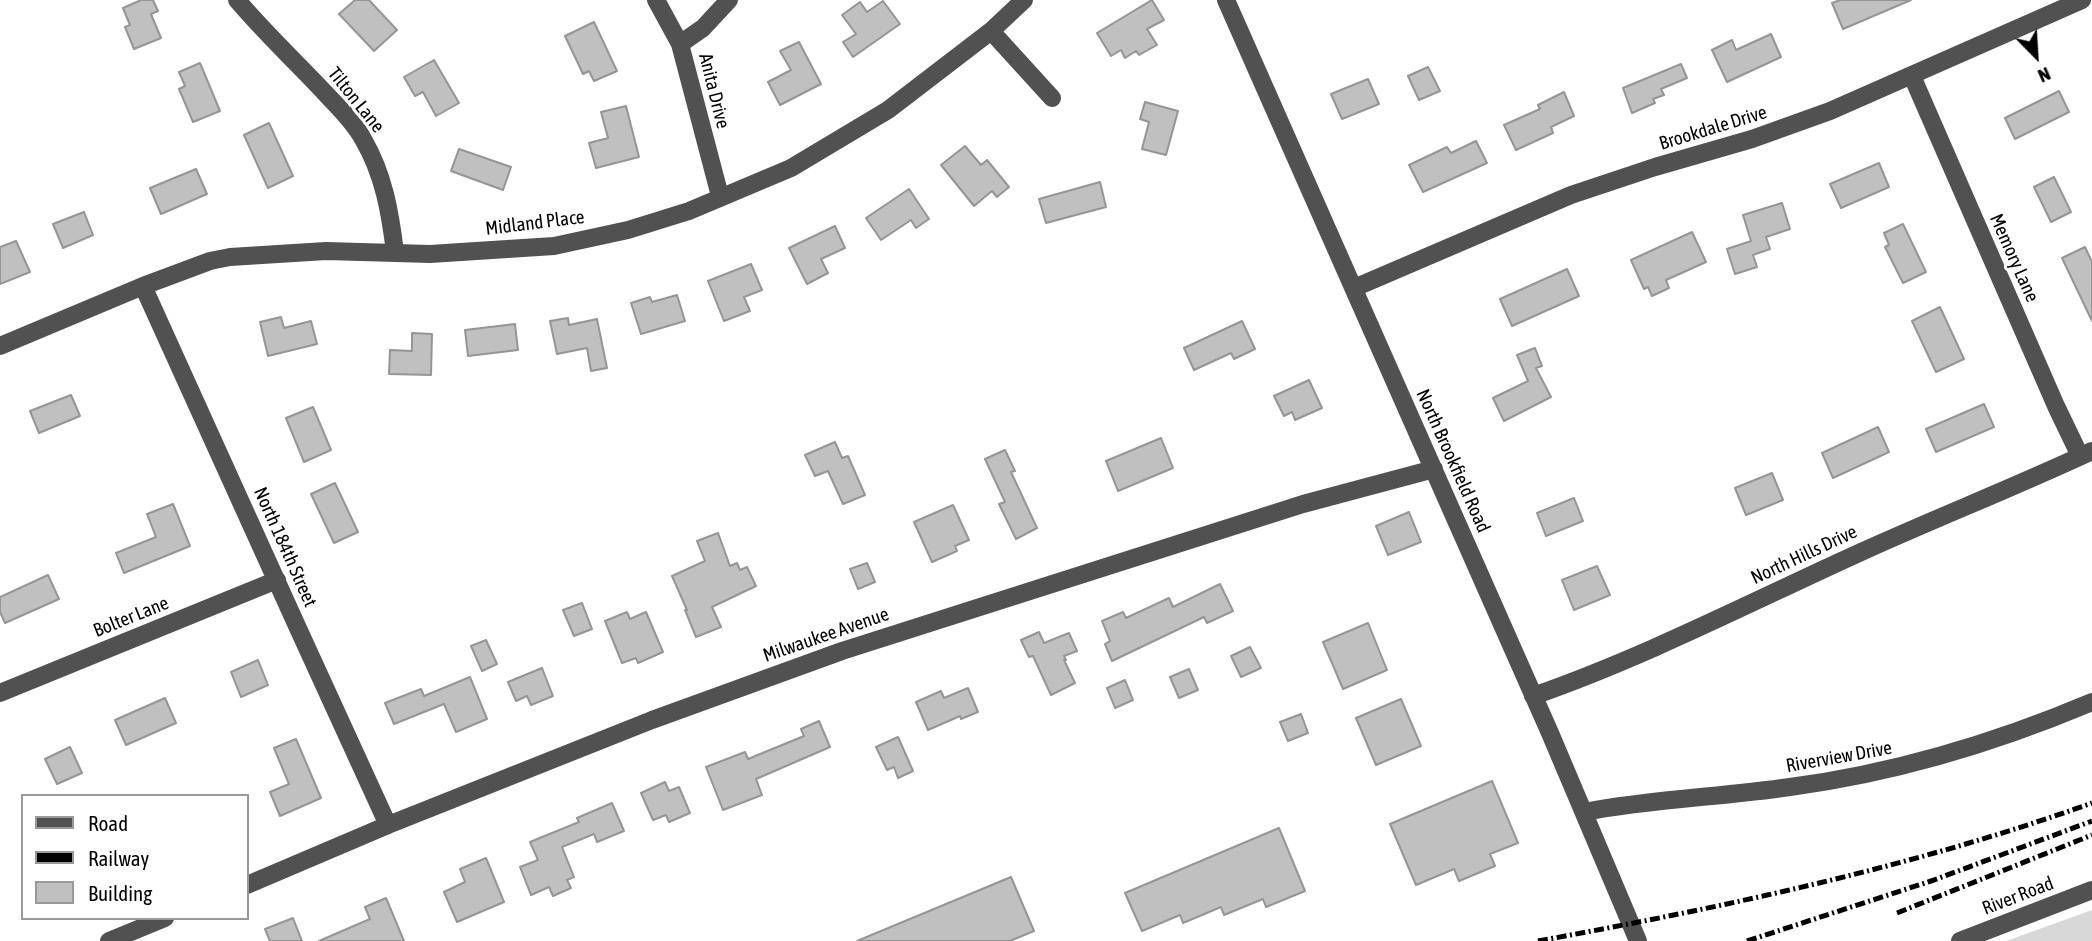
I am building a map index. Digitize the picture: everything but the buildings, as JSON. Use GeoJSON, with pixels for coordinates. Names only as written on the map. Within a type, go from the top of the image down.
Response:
{"type":"FeatureCollection","features":[{"type":"Feature","properties":{"kind":"street","name":"Tilton Lane"},"geometry":{"type":"LineString","coordinates":[[237,0],[261,29],[347,117],[362,137],[388,200],[395,252]]}},
{"type":"Feature","properties":{"kind":"street","name":"Anita Drive"},"geometry":{"type":"LineString","coordinates":[[656,0],[680,44],[720,196]]}},
{"type":"Feature","properties":{"kind":"street"},"geometry":{"type":"LineString","coordinates":[[680,44],[703,28],[729,0]]}},
{"type":"Feature","properties":{"kind":"street","name":"Midland Place"},"geometry":{"type":"LineString","coordinates":[[0,346],[143,285],[210,261],[230,257],[326,251],[430,254],[554,246],[628,230],[690,211],[791,168],[888,110],[991,31],[1024,0]]}},
{"type":"Feature","properties":{"kind":"street","name":"North Brookfield Road"},"geometry":{"type":"LineString","coordinates":[[1226,0],[1434,469],[1638,941]]}},
{"type":"Feature","properties":{"kind":"street","name":"Brookdale Drive"},"geometry":{"type":"LineString","coordinates":[[1354,288],[1571,195],[1752,139],[1830,111],[2082,0]]}},
{"type":"Feature","properties":{"kind":"street"},"geometry":{"type":"LineString","coordinates":[[991,31],[1052,98]]}},
{"type":"Feature","properties":{"kind":"street","name":"Memory Lane"},"geometry":{"type":"LineString","coordinates":[[1912,76],[2056,406],[2086,454]]}},
{"type":"Feature","properties":{"kind":"street","name":"North 184th Street"},"geometry":{"type":"LineString","coordinates":[[143,285],[388,825]]}},
{"type":"Feature","properties":{"kind":"street","name":"North Hills Drive"},"geometry":{"type":"LineString","coordinates":[[1533,696],[1666,642],[1860,552],[2086,454]]}},
{"type":"Feature","properties":{"kind":"street","name":"Milwaukee Avenue"},"geometry":{"type":"LineString","coordinates":[[248,885],[388,825],[652,720],[842,650],[1303,504],[1434,469]]}},
{"type":"Feature","properties":{"kind":"street","name":"Bolter Lane"},"geometry":{"type":"LineString","coordinates":[[0,693],[277,580]]}},
{"type":"Feature","properties":{"kind":"street","name":"Riverview Drive"},"geometry":{"type":"LineString","coordinates":[[1584,812],[1791,787],[1886,770],[1958,752],[2092,702]]}},
{"type":"Feature","properties":{"kind":"street","name":"River Road"},"geometry":{"type":"LineString","coordinates":[[1959,941],[2092,890]]}},
{"type":"Feature","properties":{"kind":"street"},"geometry":{"type":"LineString","coordinates":[[109,941],[159,920]]}},
{"type":"Feature","properties":{"kind":"shaded area"},"geometry":{"type":"Polygon","coordinates":[[[2092,910],[2092,941],[2006,941],[2092,910]]]}},
{"type":"Feature","properties":{"kind":"railway"},"geometry":{"type":"LineString","coordinates":[[1538,941],[1748,899],[1887,866],[1956,847],[2092,803]]}},
{"type":"Feature","properties":{"kind":"railway"},"geometry":{"type":"LineString","coordinates":[[1747,941],[1934,880],[2092,821]]}},
{"type":"Feature","properties":{"kind":"railway"},"geometry":{"type":"LineString","coordinates":[[1897,913],[2092,835]]}}]}
